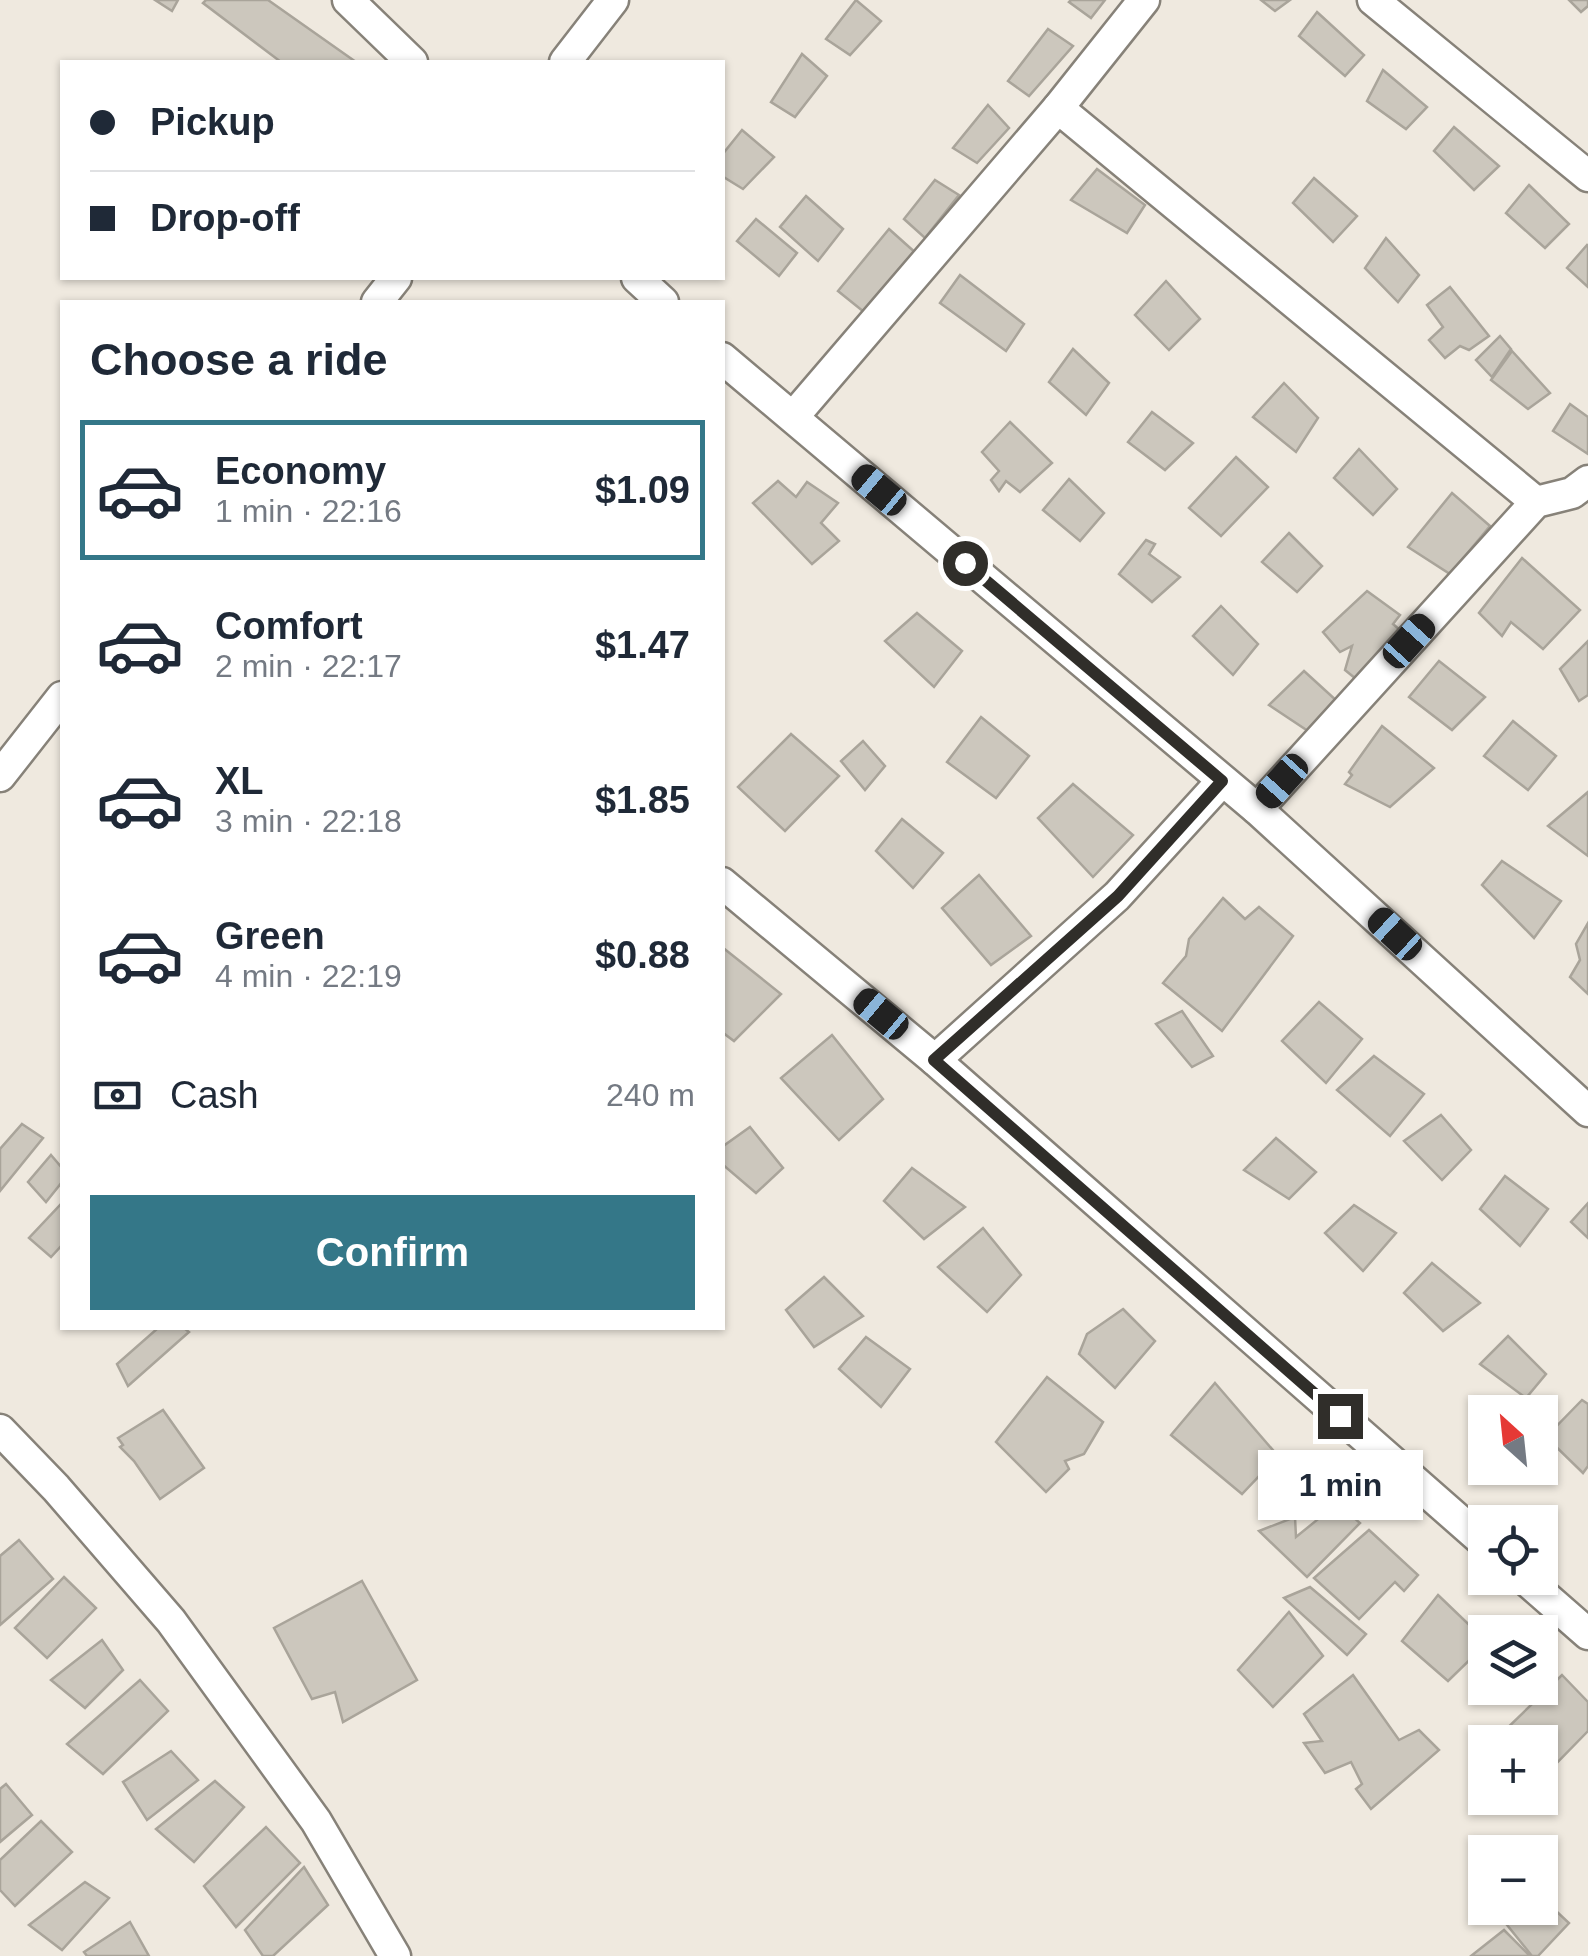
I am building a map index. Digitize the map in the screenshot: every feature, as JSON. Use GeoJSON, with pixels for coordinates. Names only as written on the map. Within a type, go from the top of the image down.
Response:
{"type":"FeatureCollection","features":[{"type":"Feature","properties":{"kind":"street"},"geometry":{"type":"LineString","coordinates":[[348,0],[410,60]]}},
{"type":"Feature","properties":{"kind":"street"},"geometry":{"type":"LineString","coordinates":[[567,60],[614,0]]}},
{"type":"Feature","properties":{"kind":"street"},"geometry":{"type":"LineString","coordinates":[[793,417],[1058,108],[1144,0]]}},
{"type":"Feature","properties":{"kind":"street"},"geometry":{"type":"LineString","coordinates":[[1373,0],[1588,176]]}},
{"type":"Feature","properties":{"kind":"street"},"geometry":{"type":"LineString","coordinates":[[1058,108],[1536,502]]}},
{"type":"Feature","properties":{"kind":"street"},"geometry":{"type":"LineString","coordinates":[[378,300],[394,280]]}},
{"type":"Feature","properties":{"kind":"street"},"geometry":{"type":"LineString","coordinates":[[639,280],[662,300]]}},
{"type":"Feature","properties":{"kind":"street"},"geometry":{"type":"LineString","coordinates":[[725,360],[1257,809],[1588,1110]]}},
{"type":"Feature","properties":{"kind":"street"},"geometry":{"type":"LineString","coordinates":[[1257,809],[1536,502],[1572,493],[1588,482]]}},
{"type":"Feature","properties":{"kind":"street"},"geometry":{"type":"LineString","coordinates":[[0,776],[60,700]]}},
{"type":"Feature","properties":{"kind":"street"},"geometry":{"type":"LineString","coordinates":[[934,1060],[1118,896],[1222,781]]}},
{"type":"Feature","properties":{"kind":"street"},"geometry":{"type":"LineString","coordinates":[[725,886],[934,1060],[1468,1529]]}},
{"type":"Feature","properties":{"kind":"street"},"geometry":{"type":"LineString","coordinates":[[0,1430],[56,1488],[171,1621],[316,1822],[395,1956]]}},
{"type":"Feature","properties":{"kind":"street"},"geometry":{"type":"LineString","coordinates":[[1543,1595],[1588,1634]]}},
{"type":"Feature","properties":{"kind":"building"},"geometry":{"type":"Polygon","coordinates":[[[155,0],[178,0],[172,11],[155,0]]]}},
{"type":"Feature","properties":{"kind":"building"},"geometry":{"type":"Polygon","coordinates":[[[268,0],[353,60],[278,60],[203,3],[268,0]]]}},
{"type":"Feature","properties":{"kind":"building"},"geometry":{"type":"Polygon","coordinates":[[[856,0],[881,21],[850,55],[826,39],[856,0]]]}},
{"type":"Feature","properties":{"kind":"building"},"geometry":{"type":"Polygon","coordinates":[[[1071,0],[1105,0],[1091,18],[1071,0]]]}},
{"type":"Feature","properties":{"kind":"building"},"geometry":{"type":"Polygon","coordinates":[[[1261,0],[1290,0],[1275,11],[1261,0]]]}},
{"type":"Feature","properties":{"kind":"building"},"geometry":{"type":"Polygon","coordinates":[[[1569,0],[1588,0],[1588,6],[1581,12],[1569,0]]]}},
{"type":"Feature","properties":{"kind":"building"},"geometry":{"type":"Polygon","coordinates":[[[1317,12],[1364,55],[1345,76],[1299,36],[1317,12]]]}},
{"type":"Feature","properties":{"kind":"building"},"geometry":{"type":"Polygon","coordinates":[[[1048,29],[1073,46],[1029,96],[1008,81],[1048,29]]]}},
{"type":"Feature","properties":{"kind":"building"},"geometry":{"type":"Polygon","coordinates":[[[802,54],[827,76],[795,117],[771,102],[802,54]]]}},
{"type":"Feature","properties":{"kind":"building"},"geometry":{"type":"Polygon","coordinates":[[[1383,70],[1427,107],[1406,129],[1367,101],[1383,70]]]}},
{"type":"Feature","properties":{"kind":"building"},"geometry":{"type":"Polygon","coordinates":[[[988,105],[1009,128],[977,163],[953,148],[988,105]]]}},
{"type":"Feature","properties":{"kind":"building"},"geometry":{"type":"Polygon","coordinates":[[[1454,127],[1499,166],[1474,190],[1434,151],[1454,127]]]}},
{"type":"Feature","properties":{"kind":"building"},"geometry":{"type":"Polygon","coordinates":[[[742,130],[774,157],[743,189],[725,178],[725,151],[742,130]]]}},
{"type":"Feature","properties":{"kind":"building"},"geometry":{"type":"Polygon","coordinates":[[[1097,169],[1145,205],[1127,233],[1071,200],[1097,169]]]}},
{"type":"Feature","properties":{"kind":"building"},"geometry":{"type":"Polygon","coordinates":[[[1314,178],[1357,216],[1333,242],[1293,203],[1314,178]]]}},
{"type":"Feature","properties":{"kind":"building"},"geometry":{"type":"Polygon","coordinates":[[[935,180],[959,195],[925,238],[904,219],[935,180]]]}},
{"type":"Feature","properties":{"kind":"building"},"geometry":{"type":"Polygon","coordinates":[[[1529,185],[1569,224],[1545,248],[1506,213],[1529,185]]]}},
{"type":"Feature","properties":{"kind":"building"},"geometry":{"type":"Polygon","coordinates":[[[806,196],[843,229],[818,261],[780,227],[806,196]]]}},
{"type":"Feature","properties":{"kind":"building"},"geometry":{"type":"Polygon","coordinates":[[[756,219],[797,253],[779,276],[737,241],[756,219]]]}},
{"type":"Feature","properties":{"kind":"building"},"geometry":{"type":"Polygon","coordinates":[[[889,229],[918,255],[869,316],[838,291],[889,229]]]}},
{"type":"Feature","properties":{"kind":"building"},"geometry":{"type":"Polygon","coordinates":[[[1386,238],[1419,275],[1398,302],[1365,268],[1386,238]]]}},
{"type":"Feature","properties":{"kind":"building"},"geometry":{"type":"Polygon","coordinates":[[[1588,246],[1588,287],[1567,268],[1588,246]]]}},
{"type":"Feature","properties":{"kind":"building"},"geometry":{"type":"Polygon","coordinates":[[[960,275],[1024,324],[1006,351],[940,303],[960,275]]]}},
{"type":"Feature","properties":{"kind":"building"},"geometry":{"type":"Polygon","coordinates":[[[1166,281],[1200,319],[1169,350],[1135,315],[1166,281]]]}},
{"type":"Feature","properties":{"kind":"building"},"geometry":{"type":"Polygon","coordinates":[[[1450,287],[1489,336],[1469,350],[1460,346],[1445,358],[1429,340],[1443,327],[1427,305],[1450,287]]]}},
{"type":"Feature","properties":{"kind":"building"},"geometry":{"type":"Polygon","coordinates":[[[1500,336],[1511,349],[1492,377],[1476,360],[1500,336]]]}},
{"type":"Feature","properties":{"kind":"building"},"geometry":{"type":"Polygon","coordinates":[[[1073,349],[1109,383],[1086,415],[1049,382],[1073,349]]]}},
{"type":"Feature","properties":{"kind":"building"},"geometry":{"type":"Polygon","coordinates":[[[1512,351],[1550,393],[1528,409],[1491,380],[1512,351]]]}},
{"type":"Feature","properties":{"kind":"building"},"geometry":{"type":"Polygon","coordinates":[[[1284,383],[1318,418],[1296,452],[1253,417],[1284,383]]]}},
{"type":"Feature","properties":{"kind":"building"},"geometry":{"type":"Polygon","coordinates":[[[1570,404],[1588,417],[1588,454],[1553,431],[1570,404]]]}},
{"type":"Feature","properties":{"kind":"building"},"geometry":{"type":"Polygon","coordinates":[[[1152,412],[1193,443],[1165,470],[1128,442],[1152,412]]]}},
{"type":"Feature","properties":{"kind":"building"},"geometry":{"type":"Polygon","coordinates":[[[1010,422],[1052,463],[1020,492],[1006,481],[999,491],[991,480],[999,471],[982,452],[1010,422]]]}},
{"type":"Feature","properties":{"kind":"building"},"geometry":{"type":"Polygon","coordinates":[[[1359,449],[1397,489],[1373,515],[1334,478],[1359,449]]]}},
{"type":"Feature","properties":{"kind":"building"},"geometry":{"type":"Polygon","coordinates":[[[1236,457],[1268,487],[1221,536],[1189,508],[1236,457]]]}},
{"type":"Feature","properties":{"kind":"building"},"geometry":{"type":"Polygon","coordinates":[[[1069,479],[1104,513],[1080,541],[1043,510],[1069,479]]]}},
{"type":"Feature","properties":{"kind":"building"},"geometry":{"type":"Polygon","coordinates":[[[778,481],[796,497],[807,482],[838,503],[821,523],[839,541],[812,564],[753,503],[778,481]]]}},
{"type":"Feature","properties":{"kind":"building"},"geometry":{"type":"Polygon","coordinates":[[[1452,493],[1490,526],[1450,574],[1408,547],[1452,493]]]}},
{"type":"Feature","properties":{"kind":"building"},"geometry":{"type":"Polygon","coordinates":[[[1289,533],[1322,566],[1297,592],[1262,562],[1289,533]]]}},
{"type":"Feature","properties":{"kind":"building"},"geometry":{"type":"Polygon","coordinates":[[[1146,540],[1155,544],[1149,554],[1180,577],[1152,602],[1119,574],[1146,540]]]}},
{"type":"Feature","properties":{"kind":"building"},"geometry":{"type":"Polygon","coordinates":[[[1522,558],[1580,610],[1543,649],[1511,622],[1502,636],[1479,613],[1522,558]]]}},
{"type":"Feature","properties":{"kind":"building"},"geometry":{"type":"Polygon","coordinates":[[[1367,591],[1400,615],[1393,624],[1409,638],[1361,683],[1345,670],[1352,646],[1340,652],[1323,632],[1367,591]]]}},
{"type":"Feature","properties":{"kind":"building"},"geometry":{"type":"Polygon","coordinates":[[[1221,606],[1258,644],[1233,675],[1193,636],[1221,606]]]}},
{"type":"Feature","properties":{"kind":"building"},"geometry":{"type":"Polygon","coordinates":[[[917,613],[962,651],[934,687],[885,641],[917,613]]]}},
{"type":"Feature","properties":{"kind":"building"},"geometry":{"type":"Polygon","coordinates":[[[1588,641],[1588,695],[1579,701],[1560,669],[1588,641]]]}},
{"type":"Feature","properties":{"kind":"building"},"geometry":{"type":"Polygon","coordinates":[[[1439,661],[1485,697],[1452,730],[1409,697],[1439,661]]]}},
{"type":"Feature","properties":{"kind":"building"},"geometry":{"type":"Polygon","coordinates":[[[1304,671],[1338,702],[1317,737],[1269,705],[1304,671]]]}},
{"type":"Feature","properties":{"kind":"building"},"geometry":{"type":"Polygon","coordinates":[[[981,717],[1029,756],[996,798],[947,762],[981,717]]]}},
{"type":"Feature","properties":{"kind":"building"},"geometry":{"type":"Polygon","coordinates":[[[1513,721],[1556,756],[1528,790],[1484,756],[1513,721]]]}},
{"type":"Feature","properties":{"kind":"building"},"geometry":{"type":"Polygon","coordinates":[[[1382,726],[1434,768],[1390,807],[1345,784],[1352,775],[1349,772],[1382,726]]]}},
{"type":"Feature","properties":{"kind":"building"},"geometry":{"type":"Polygon","coordinates":[[[791,734],[839,776],[785,831],[738,787],[791,734]]]}},
{"type":"Feature","properties":{"kind":"building"},"geometry":{"type":"Polygon","coordinates":[[[863,741],[885,766],[865,790],[841,761],[863,741]]]}},
{"type":"Feature","properties":{"kind":"building"},"geometry":{"type":"Polygon","coordinates":[[[1073,784],[1133,835],[1093,877],[1038,818],[1073,784]]]}},
{"type":"Feature","properties":{"kind":"building"},"geometry":{"type":"Polygon","coordinates":[[[1588,792],[1588,856],[1548,826],[1588,792]]]}},
{"type":"Feature","properties":{"kind":"building"},"geometry":{"type":"Polygon","coordinates":[[[902,819],[943,853],[913,888],[876,851],[902,819]]]}},
{"type":"Feature","properties":{"kind":"building"},"geometry":{"type":"Polygon","coordinates":[[[1502,861],[1561,901],[1534,938],[1482,885],[1502,861]]]}},
{"type":"Feature","properties":{"kind":"building"},"geometry":{"type":"Polygon","coordinates":[[[979,875],[1031,936],[991,965],[942,908],[979,875]]]}},
{"type":"Feature","properties":{"kind":"building"},"geometry":{"type":"Polygon","coordinates":[[[1223,898],[1245,919],[1259,907],[1293,936],[1222,1031],[1163,983],[1186,956],[1189,939],[1223,898]]]}},
{"type":"Feature","properties":{"kind":"building"},"geometry":{"type":"Polygon","coordinates":[[[1588,923],[1588,994],[1570,977],[1580,960],[1576,944],[1588,923]]]}},
{"type":"Feature","properties":{"kind":"building"},"geometry":{"type":"Polygon","coordinates":[[[725,949],[781,994],[734,1041],[725,1034],[725,949]]]}},
{"type":"Feature","properties":{"kind":"building"},"geometry":{"type":"Polygon","coordinates":[[[1319,1002],[1362,1039],[1326,1083],[1282,1041],[1319,1002]]]}},
{"type":"Feature","properties":{"kind":"building"},"geometry":{"type":"Polygon","coordinates":[[[1182,1011],[1213,1056],[1192,1067],[1156,1024],[1182,1011]]]}},
{"type":"Feature","properties":{"kind":"building"},"geometry":{"type":"Polygon","coordinates":[[[832,1035],[883,1099],[839,1140],[781,1078],[832,1035]]]}},
{"type":"Feature","properties":{"kind":"building"},"geometry":{"type":"Polygon","coordinates":[[[1374,1056],[1424,1094],[1390,1136],[1337,1090],[1374,1056]]]}},
{"type":"Feature","properties":{"kind":"building"},"geometry":{"type":"Polygon","coordinates":[[[1441,1115],[1471,1150],[1442,1180],[1404,1141],[1441,1115]]]}},
{"type":"Feature","properties":{"kind":"building"},"geometry":{"type":"Polygon","coordinates":[[[22,1124],[43,1138],[0,1191],[0,1149],[22,1124]]]}},
{"type":"Feature","properties":{"kind":"building"},"geometry":{"type":"Polygon","coordinates":[[[750,1127],[783,1168],[756,1193],[725,1167],[725,1145],[750,1127]]]}},
{"type":"Feature","properties":{"kind":"building"},"geometry":{"type":"Polygon","coordinates":[[[1276,1138],[1316,1172],[1289,1199],[1244,1170],[1276,1138]]]}},
{"type":"Feature","properties":{"kind":"building"},"geometry":{"type":"Polygon","coordinates":[[[51,1155],[60,1166],[60,1184],[46,1202],[28,1182],[51,1155]]]}},
{"type":"Feature","properties":{"kind":"building"},"geometry":{"type":"Polygon","coordinates":[[[912,1168],[965,1207],[924,1239],[884,1201],[912,1168]]]}},
{"type":"Feature","properties":{"kind":"building"},"geometry":{"type":"Polygon","coordinates":[[[1505,1176],[1548,1209],[1520,1246],[1480,1209],[1505,1176]]]}},
{"type":"Feature","properties":{"kind":"building"},"geometry":{"type":"Polygon","coordinates":[[[1588,1203],[1588,1238],[1571,1222],[1588,1203]]]}},
{"type":"Feature","properties":{"kind":"building"},"geometry":{"type":"Polygon","coordinates":[[[60,1205],[60,1247],[51,1257],[29,1238],[60,1205]]]}},
{"type":"Feature","properties":{"kind":"building"},"geometry":{"type":"Polygon","coordinates":[[[1354,1205],[1396,1233],[1363,1271],[1325,1233],[1354,1205]]]}},
{"type":"Feature","properties":{"kind":"building"},"geometry":{"type":"Polygon","coordinates":[[[983,1228],[1021,1275],[987,1312],[938,1267],[983,1228]]]}},
{"type":"Feature","properties":{"kind":"building"},"geometry":{"type":"Polygon","coordinates":[[[1432,1263],[1480,1303],[1443,1331],[1404,1293],[1432,1263]]]}},
{"type":"Feature","properties":{"kind":"building"},"geometry":{"type":"Polygon","coordinates":[[[824,1277],[863,1316],[814,1347],[786,1310],[824,1277]]]}},
{"type":"Feature","properties":{"kind":"building"},"geometry":{"type":"Polygon","coordinates":[[[1123,1309],[1155,1341],[1115,1388],[1079,1354],[1087,1334],[1123,1309]]]}},
{"type":"Feature","properties":{"kind":"building"},"geometry":{"type":"Polygon","coordinates":[[[156,1330],[189,1332],[128,1386],[117,1364],[156,1330]]]}},
{"type":"Feature","properties":{"kind":"building"},"geometry":{"type":"Polygon","coordinates":[[[1508,1336],[1546,1374],[1528,1395],[1522,1395],[1480,1364],[1508,1336]]]}},
{"type":"Feature","properties":{"kind":"building"},"geometry":{"type":"Polygon","coordinates":[[[866,1337],[910,1369],[881,1407],[839,1369],[866,1337]]]}},
{"type":"Feature","properties":{"kind":"building"},"geometry":{"type":"Polygon","coordinates":[[[1047,1377],[1103,1422],[1084,1454],[1065,1461],[1069,1469],[1046,1492],[996,1442],[1047,1377]]]}},
{"type":"Feature","properties":{"kind":"building"},"geometry":{"type":"Polygon","coordinates":[[[1215,1383],[1278,1456],[1242,1494],[1171,1435],[1215,1383]]]}},
{"type":"Feature","properties":{"kind":"building"},"geometry":{"type":"Polygon","coordinates":[[[1582,1400],[1588,1404],[1588,1466],[1583,1473],[1558,1449],[1558,1425],[1582,1400]]]}},
{"type":"Feature","properties":{"kind":"building"},"geometry":{"type":"Polygon","coordinates":[[[163,1410],[204,1468],[160,1499],[120,1447],[123,1445],[118,1438],[163,1410]]]}},
{"type":"Feature","properties":{"kind":"building"},"geometry":{"type":"Polygon","coordinates":[[[1322,1490],[1360,1523],[1307,1577],[1259,1531],[1295,1517],[1296,1537],[1317,1520],[1301,1510],[1322,1490]]]}},
{"type":"Feature","properties":{"kind":"building"},"geometry":{"type":"Polygon","coordinates":[[[1369,1530],[1418,1575],[1404,1591],[1395,1582],[1359,1619],[1314,1578],[1369,1530]]]}},
{"type":"Feature","properties":{"kind":"building"},"geometry":{"type":"Polygon","coordinates":[[[19,1540],[53,1579],[0,1625],[0,1556],[19,1540]]]}},
{"type":"Feature","properties":{"kind":"building"},"geometry":{"type":"Polygon","coordinates":[[[64,1577],[96,1608],[47,1658],[15,1628],[64,1577]]]}},
{"type":"Feature","properties":{"kind":"building"},"geometry":{"type":"Polygon","coordinates":[[[362,1581],[417,1680],[343,1722],[335,1692],[312,1699],[274,1628],[362,1581]]]}},
{"type":"Feature","properties":{"kind":"building"},"geometry":{"type":"Polygon","coordinates":[[[1310,1587],[1366,1634],[1347,1655],[1284,1598],[1310,1587]]]}},
{"type":"Feature","properties":{"kind":"building"},"geometry":{"type":"Polygon","coordinates":[[[1438,1595],[1468,1624],[1468,1662],[1448,1681],[1402,1641],[1438,1595]]]}},
{"type":"Feature","properties":{"kind":"building"},"geometry":{"type":"Polygon","coordinates":[[[1289,1612],[1323,1656],[1273,1707],[1238,1670],[1289,1612]]]}},
{"type":"Feature","properties":{"kind":"building"},"geometry":{"type":"Polygon","coordinates":[[[102,1640],[123,1670],[85,1708],[51,1680],[102,1640]]]}},
{"type":"Feature","properties":{"kind":"building"},"geometry":{"type":"Polygon","coordinates":[[[1353,1675],[1399,1740],[1419,1730],[1439,1750],[1371,1809],[1356,1789],[1362,1784],[1351,1762],[1325,1773],[1304,1743],[1322,1741],[1304,1714],[1353,1675]]]}},
{"type":"Feature","properties":{"kind":"building"},"geometry":{"type":"Polygon","coordinates":[[[1562,1675],[1588,1702],[1588,1731],[1558,1762],[1558,1725],[1510,1725],[1531,1705],[1558,1705],[1558,1679],[1562,1675]]]}},
{"type":"Feature","properties":{"kind":"building"},"geometry":{"type":"Polygon","coordinates":[[[140,1680],[168,1711],[103,1774],[67,1744],[140,1680]]]}},
{"type":"Feature","properties":{"kind":"building"},"geometry":{"type":"Polygon","coordinates":[[[171,1751],[198,1780],[147,1820],[123,1782],[171,1751]]]}},
{"type":"Feature","properties":{"kind":"building"},"geometry":{"type":"Polygon","coordinates":[[[215,1781],[244,1807],[194,1862],[156,1829],[215,1781]]]}},
{"type":"Feature","properties":{"kind":"building"},"geometry":{"type":"Polygon","coordinates":[[[6,1784],[32,1815],[0,1842],[0,1789],[6,1784]]]}},
{"type":"Feature","properties":{"kind":"building"},"geometry":{"type":"Polygon","coordinates":[[[41,1821],[72,1852],[15,1906],[0,1890],[0,1860],[41,1821]]]}},
{"type":"Feature","properties":{"kind":"building"},"geometry":{"type":"Polygon","coordinates":[[[266,1827],[300,1863],[236,1927],[204,1886],[266,1827]]]}},
{"type":"Feature","properties":{"kind":"building"},"geometry":{"type":"Polygon","coordinates":[[[304,1867],[328,1905],[273,1956],[263,1956],[245,1930],[304,1867]]]}},
{"type":"Feature","properties":{"kind":"building"},"geometry":{"type":"Polygon","coordinates":[[[85,1882],[109,1898],[62,1950],[29,1925],[85,1882]]]}},
{"type":"Feature","properties":{"kind":"building"},"geometry":{"type":"Polygon","coordinates":[[[1558,1913],[1569,1923],[1538,1956],[1532,1956],[1507,1925],[1558,1925],[1558,1913]]]}},
{"type":"Feature","properties":{"kind":"building"},"geometry":{"type":"Polygon","coordinates":[[[130,1922],[149,1956],[87,1956],[84,1952],[130,1922]]]}},
{"type":"Feature","properties":{"kind":"building"},"geometry":{"type":"Polygon","coordinates":[[[1504,1930],[1530,1956],[1471,1956],[1504,1930]]]}},
{"type":"Feature","properties":{"kind":"route"},"geometry":{"type":"LineString","coordinates":[[965,563],[1222,781],[1118,896],[934,1060],[1340,1416]]}}]}
